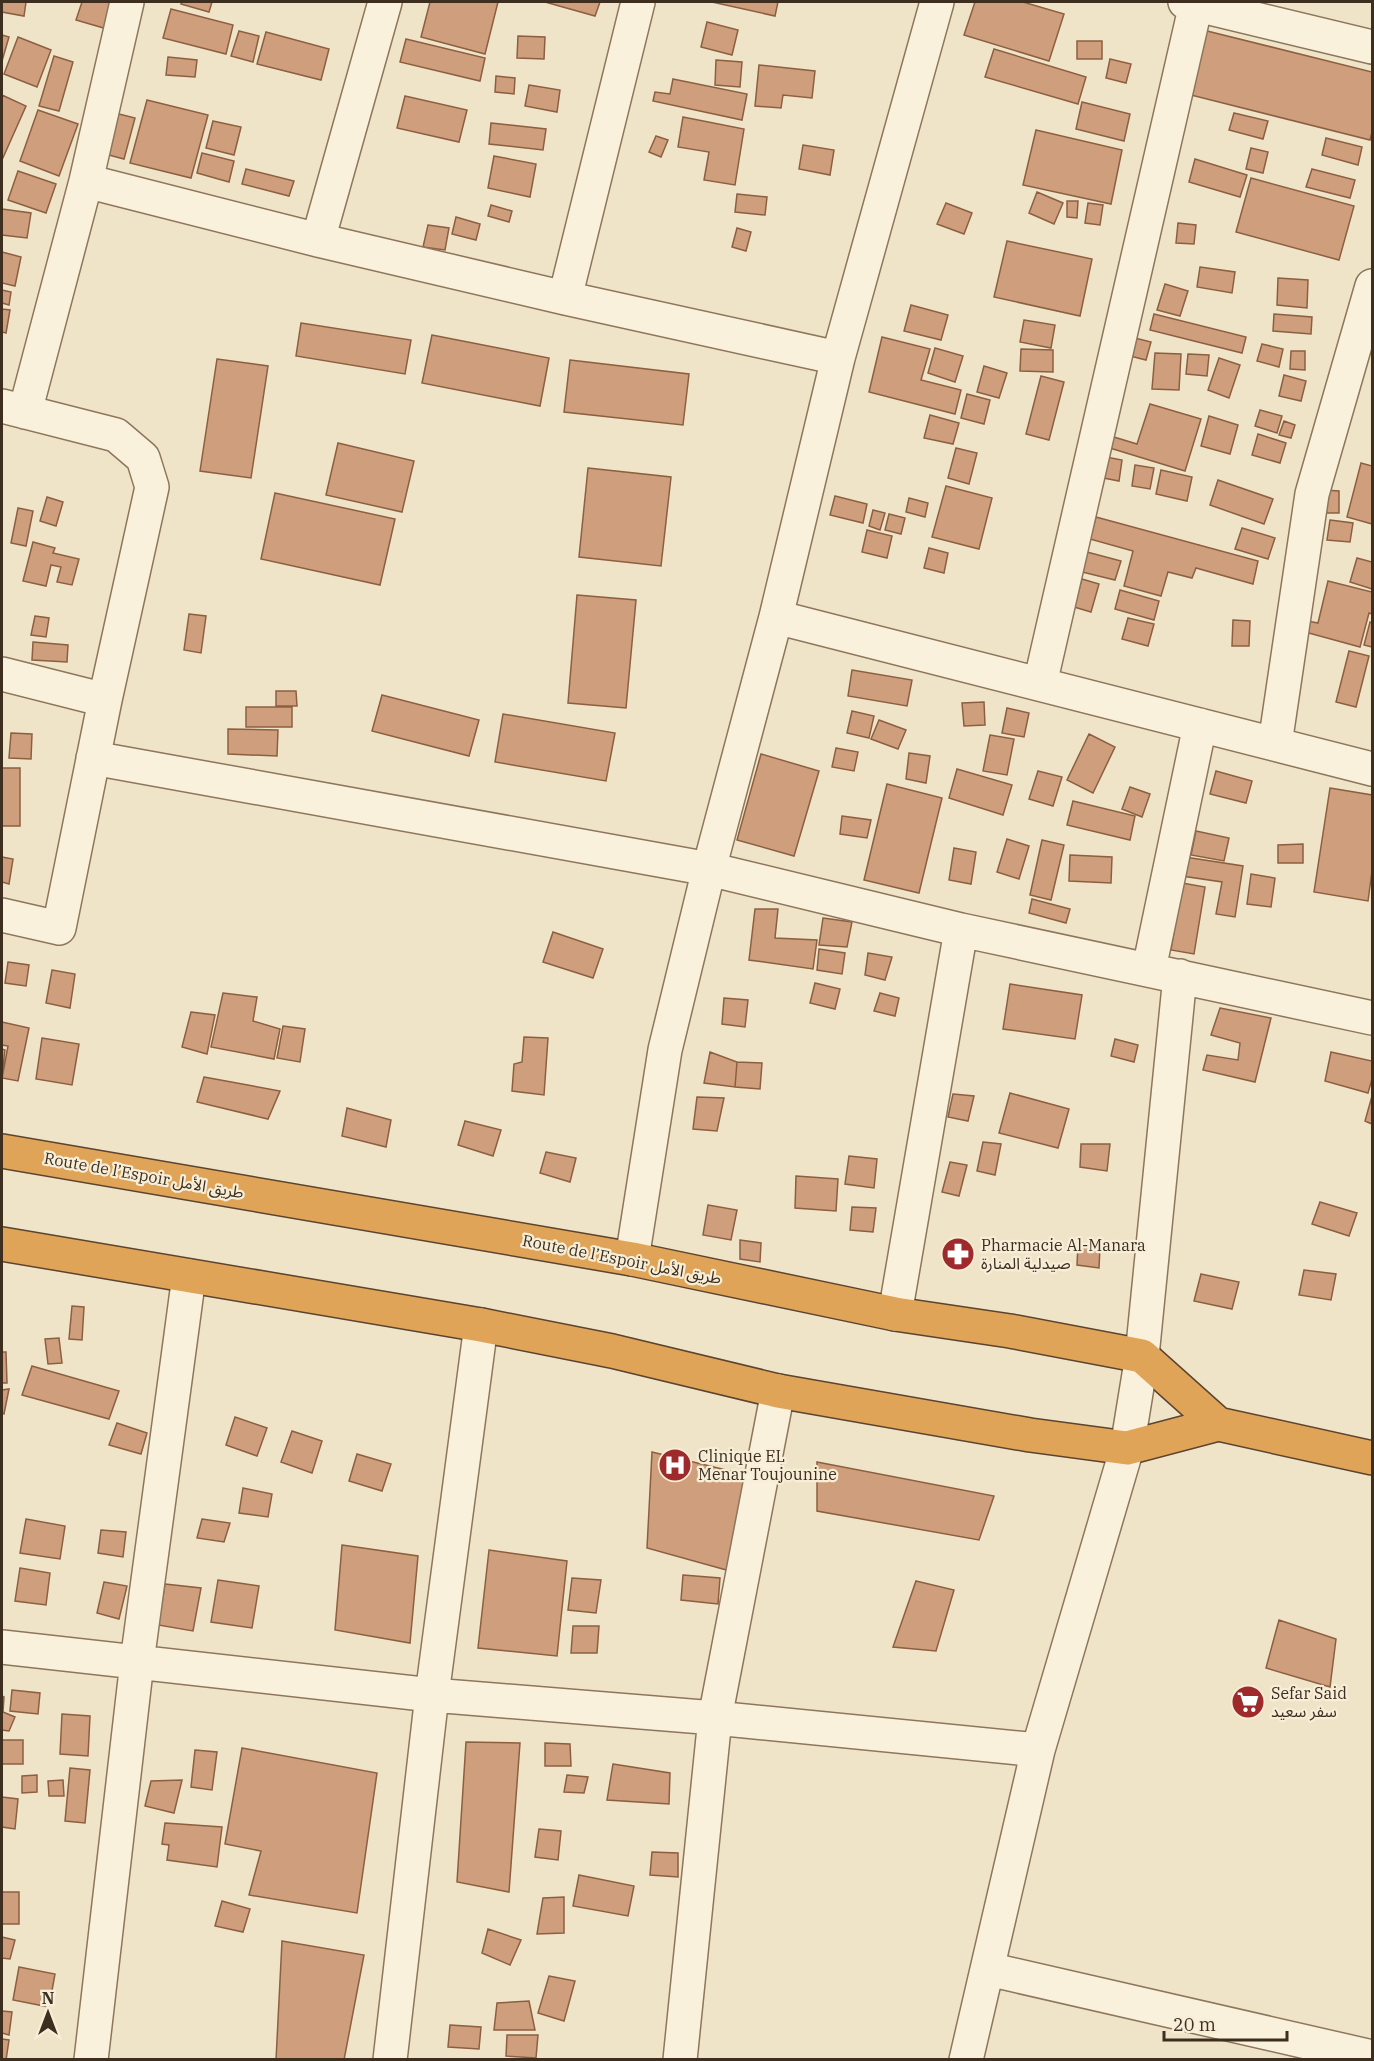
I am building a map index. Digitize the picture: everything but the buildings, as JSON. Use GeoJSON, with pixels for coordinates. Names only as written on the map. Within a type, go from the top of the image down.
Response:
{"type":"FeatureCollection","features":[{"type":"Feature","properties":{"kind":"highway","name":"Route de l’Espoir طريق الأمل"},"geometry":{"type":"LineString","coordinates":[[2,1151],[632,1259],[895,1314],[1010,1331],[1142,1356]]}},
{"type":"Feature","properties":{"kind":"highway"},"geometry":{"type":"LineString","coordinates":[[2,1244],[481,1325],[612,1352],[778,1391],[1030,1435],[1127,1448],[1218,1424],[1372,1458]]}},
{"type":"Feature","properties":{"kind":"highway"},"geometry":{"type":"LineString","coordinates":[[1142,1356],[1218,1424]]}},
{"type":"Feature","properties":{"kind":"street"},"geometry":{"type":"LineString","coordinates":[[2,915],[58,928],[152,487],[143,459],[116,435],[13,409],[86,181],[127,2]]}},
{"type":"Feature","properties":{"kind":"street"},"geometry":{"type":"LineString","coordinates":[[318,240],[385,2]]}},
{"type":"Feature","properties":{"kind":"street"},"geometry":{"type":"LineString","coordinates":[[565,298],[638,2]]}},
{"type":"Feature","properties":{"kind":"street"},"geometry":{"type":"LineString","coordinates":[[632,1259],[665,1050],[709,869],[776,617],[838,358],[937,2]]}},
{"type":"Feature","properties":{"kind":"street"},"geometry":{"type":"LineString","coordinates":[[1040,684],[1191,3],[1372,47]]}},
{"type":"Feature","properties":{"kind":"street"},"geometry":{"type":"LineString","coordinates":[[86,181],[318,240],[565,298],[838,358]]}},
{"type":"Feature","properties":{"kind":"street"},"geometry":{"type":"LineString","coordinates":[[1275,744],[1312,494],[1372,286]]}},
{"type":"Feature","properties":{"kind":"street"},"geometry":{"type":"LineString","coordinates":[[776,617],[1372,769]]}},
{"type":"Feature","properties":{"kind":"street"},"geometry":{"type":"LineString","coordinates":[[2,674],[105,700]]}},
{"type":"Feature","properties":{"kind":"street"},"geometry":{"type":"LineString","coordinates":[[966,2060],[1038,1750],[1127,1448],[1142,1356],[1165,972],[1200,724]]}},
{"type":"Feature","properties":{"kind":"street"},"geometry":{"type":"LineString","coordinates":[[93,758],[709,869],[961,930],[1372,1018]]}},
{"type":"Feature","properties":{"kind":"street"},"geometry":{"type":"LineString","coordinates":[[895,1314],[961,930]]}},
{"type":"Feature","properties":{"kind":"street"},"geometry":{"type":"LineString","coordinates":[[91,2060],[137,1662],[189,1276]]}},
{"type":"Feature","properties":{"kind":"street"},"geometry":{"type":"LineString","coordinates":[[390,2060],[432,1695],[481,1325]]}},
{"type":"Feature","properties":{"kind":"street"},"geometry":{"type":"LineString","coordinates":[[680,2060],[715,1718],[778,1391]]}},
{"type":"Feature","properties":{"kind":"street"},"geometry":{"type":"LineString","coordinates":[[2,1647],[432,1695],[715,1718],[1038,1750]]}},
{"type":"Feature","properties":{"kind":"street"},"geometry":{"type":"LineString","coordinates":[[988,1969],[1372,2058]]}},
{"type":"Feature","properties":{"kind":"place","name":"Pharmacie Al-Manara صيدلية المنارة"},"geometry":{"type":"Point","coordinates":[958,1254]}},
{"type":"Feature","properties":{"kind":"place","name":"Clinique EL Menar Toujounine"},"geometry":{"type":"Point","coordinates":[675,1465]}},
{"type":"Feature","properties":{"kind":"place","name":"Sefar Said سفر سعيد"},"geometry":{"type":"Point","coordinates":[1248,1702]}}]}
